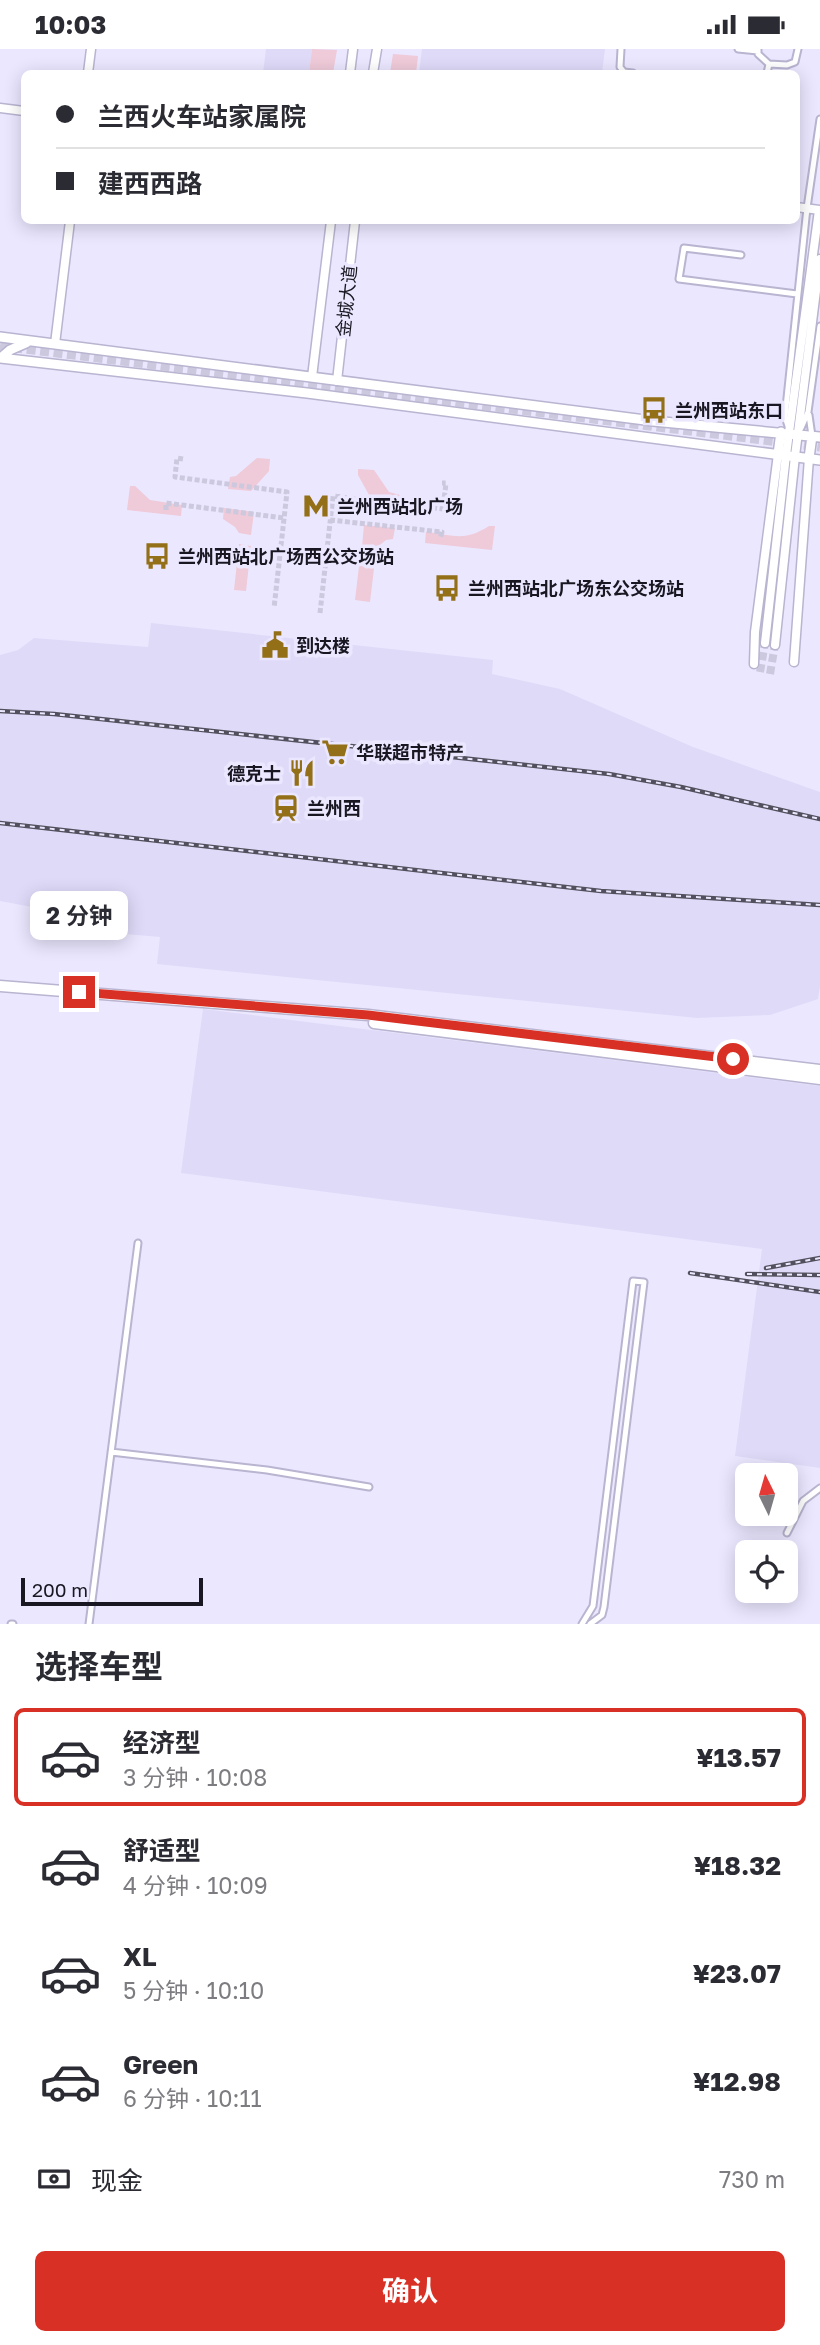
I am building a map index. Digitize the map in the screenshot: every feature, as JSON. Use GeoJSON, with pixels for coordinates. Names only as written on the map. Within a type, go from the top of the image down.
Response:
{"type":"FeatureCollection","features":[{"type":"Feature","properties":{"kind":"highway"},"geometry":{"type":"LineString","coordinates":[[0,986],[368,1015],[820,1070]]}},
{"type":"Feature","properties":{"kind":"highway"},"geometry":{"type":"LineString","coordinates":[[322,1012],[368,1022],[820,1079]]}},
{"type":"Feature","properties":{"kind":"main road"},"geometry":{"type":"LineString","coordinates":[[0,337],[653,421],[816,436],[809,459]]}},
{"type":"Feature","properties":{"kind":"main road"},"geometry":{"type":"LineString","coordinates":[[0,358],[28,342]]}},
{"type":"Feature","properties":{"kind":"main road"},"geometry":{"type":"LineString","coordinates":[[0,358],[307,393],[820,460]]}},
{"type":"Feature","properties":{"kind":"main road"},"geometry":{"type":"LineString","coordinates":[[786,455],[789,433]]}},
{"type":"Feature","properties":{"kind":"street"},"geometry":{"type":"LineString","coordinates":[[88,70],[91,49]]}},
{"type":"Feature","properties":{"kind":"street"},"geometry":{"type":"LineString","coordinates":[[350,70],[353,49]]}},
{"type":"Feature","properties":{"kind":"street"},"geometry":{"type":"LineString","coordinates":[[374,70],[377,49]]}},
{"type":"Feature","properties":{"kind":"street"},"geometry":{"type":"LineString","coordinates":[[621,49],[620,67],[622,70]]}},
{"type":"Feature","properties":{"kind":"street"},"geometry":{"type":"LineString","coordinates":[[738,49],[758,50],[758,54],[769,64],[787,65],[795,62],[798,49]]}},
{"type":"Feature","properties":{"kind":"street"},"geometry":{"type":"LineString","coordinates":[[768,70],[769,64]]}},
{"type":"Feature","properties":{"kind":"street"},"geometry":{"type":"LineString","coordinates":[[0,108],[21,111]]}},
{"type":"Feature","properties":{"kind":"street"},"geometry":{"type":"LineString","coordinates":[[789,433],[785,417],[797,294],[820,119]]}},
{"type":"Feature","properties":{"kind":"street"},"geometry":{"type":"LineString","coordinates":[[765,643],[786,455],[819,210],[800,207]]}},
{"type":"Feature","properties":{"kind":"street"},"geometry":{"type":"LineString","coordinates":[[55,344],[70,224]]}},
{"type":"Feature","properties":{"kind":"street","name":"金城大道"},"geometry":{"type":"LineString","coordinates":[[312,377],[331,224]]}},
{"type":"Feature","properties":{"kind":"street","name":"金城大道"},"geometry":{"type":"LineString","coordinates":[[337,381],[355,224]]}},
{"type":"Feature","properties":{"kind":"street"},"geometry":{"type":"LineString","coordinates":[[741,255],[684,248],[679,279],[797,294]]}},
{"type":"Feature","properties":{"kind":"street"},"geometry":{"type":"LineString","coordinates":[[789,433],[820,259]]}},
{"type":"Feature","properties":{"kind":"street"},"geometry":{"type":"LineString","coordinates":[[816,436],[808,412],[820,326]]}},
{"type":"Feature","properties":{"kind":"street"},"geometry":{"type":"LineString","coordinates":[[789,433],[808,412]]}},
{"type":"Feature","properties":{"kind":"street"},"geometry":{"type":"LineString","coordinates":[[775,645],[786,455]]}},
{"type":"Feature","properties":{"kind":"street"},"geometry":{"type":"LineString","coordinates":[[754,664],[755,632],[786,455]]}},
{"type":"Feature","properties":{"kind":"street"},"geometry":{"type":"LineString","coordinates":[[794,662],[809,459]]}},
{"type":"Feature","properties":{"kind":"street"},"geometry":{"type":"LineString","coordinates":[[89,1624],[138,1243]]}},
{"type":"Feature","properties":{"kind":"street"},"geometry":{"type":"LineString","coordinates":[[582,1624],[593,1606],[633,1281],[644,1282],[604,1607],[601,1615],[590,1624]]}},
{"type":"Feature","properties":{"kind":"street"},"geometry":{"type":"LineString","coordinates":[[614,1430],[625,1431]]}},
{"type":"Feature","properties":{"kind":"street"},"geometry":{"type":"LineString","coordinates":[[111,1452],[267,1470],[369,1487]]}},
{"type":"Feature","properties":{"kind":"street"},"geometry":{"type":"LineString","coordinates":[[787,1533],[803,1501],[820,1488]]}},
{"type":"Feature","properties":{"kind":"shaded area"},"geometry":{"type":"Polygon","coordinates":[[[266,49],[312,49],[309,70],[263,70],[266,49]]]}},
{"type":"Feature","properties":{"kind":"shaded area"},"geometry":{"type":"Polygon","coordinates":[[[312,49],[337,50],[334,70],[309,70],[312,49]]]}},
{"type":"Feature","properties":{"kind":"shaded area"},"geometry":{"type":"Polygon","coordinates":[[[422,49],[605,49],[602,70],[419,70],[422,49]]]}},
{"type":"Feature","properties":{"kind":"shaded area"},"geometry":{"type":"Polygon","coordinates":[[[393,54],[418,56],[416,70],[390,70],[393,54]]]}},
{"type":"Feature","properties":{"kind":"shaded area"},"geometry":{"type":"Polygon","coordinates":[[[257,458],[270,459],[269,471],[251,491],[228,489],[230,477],[236,476],[257,458]]]}},
{"type":"Feature","properties":{"kind":"shaded area"},"geometry":{"type":"Polygon","coordinates":[[[358,469],[374,470],[389,492],[400,495],[400,508],[374,504],[358,475],[358,469]]]}},
{"type":"Feature","properties":{"kind":"shaded area"},"geometry":{"type":"Polygon","coordinates":[[[130,486],[135,486],[150,500],[182,505],[181,516],[127,510],[130,486]]]}},
{"type":"Feature","properties":{"kind":"shaded area"},"geometry":{"type":"Polygon","coordinates":[[[224,508],[254,512],[251,535],[239,533],[223,519],[224,508]]]}},
{"type":"Feature","properties":{"kind":"shaded area"},"geometry":{"type":"Polygon","coordinates":[[[364,525],[395,528],[393,539],[386,540],[375,549],[362,547],[364,525]]]}},
{"type":"Feature","properties":{"kind":"shaded area"},"geometry":{"type":"Polygon","coordinates":[[[495,526],[492,550],[425,543],[426,532],[465,536],[495,526]]]}},
{"type":"Feature","properties":{"kind":"shaded area"},"geometry":{"type":"Polygon","coordinates":[[[239,544],[251,546],[246,591],[234,590],[239,544]]]}},
{"type":"Feature","properties":{"kind":"shaded area"},"geometry":{"type":"Polygon","coordinates":[[[360,558],[375,560],[370,602],[355,600],[360,558]]]}},
{"type":"Feature","properties":{"kind":"shaded area"},"geometry":{"type":"Polygon","coordinates":[[[151,623],[493,660],[492,674],[560,689],[693,747],[820,792],[818,999],[770,1015],[697,1018],[157,964],[160,937],[44,927],[48,910],[0,901],[0,655],[18,650],[34,638],[148,647],[151,623]]]}},
{"type":"Feature","properties":{"kind":"shaded area"},"geometry":{"type":"Polygon","coordinates":[[[203,1009],[820,1086],[820,1468],[735,1456],[762,1249],[181,1173],[203,1009]]]}},
{"type":"Feature","properties":{"kind":"tunnel"},"geometry":{"type":"LineString","coordinates":[[0,346],[820,447]]}},
{"type":"Feature","properties":{"kind":"tunnel"},"geometry":{"type":"LineString","coordinates":[[183,459],[177,458],[175,477],[287,492],[274,608]]}},
{"type":"Feature","properties":{"kind":"tunnel"},"geometry":{"type":"LineString","coordinates":[[320,613],[333,496],[443,509],[446,483],[442,483]]}},
{"type":"Feature","properties":{"kind":"tunnel"},"geometry":{"type":"LineString","coordinates":[[166,510],[166,503],[284,518]]}},
{"type":"Feature","properties":{"kind":"tunnel"},"geometry":{"type":"LineString","coordinates":[[330,520],[442,532],[440,539]]}},
{"type":"Feature","properties":{"kind":"tunnel"},"geometry":{"type":"LineString","coordinates":[[760,672],[765,643]]}},
{"type":"Feature","properties":{"kind":"tunnel"},"geometry":{"type":"LineString","coordinates":[[770,674],[775,645]]}},
{"type":"Feature","properties":{"kind":"railway"},"geometry":{"type":"LineString","coordinates":[[0,711],[54,714],[609,774],[681,787],[820,819]]}},
{"type":"Feature","properties":{"kind":"railway"},"geometry":{"type":"LineString","coordinates":[[0,823],[601,891],[820,905]]}},
{"type":"Feature","properties":{"kind":"railway"},"geometry":{"type":"LineString","coordinates":[[766,1268],[820,1258]]}},
{"type":"Feature","properties":{"kind":"railway"},"geometry":{"type":"LineString","coordinates":[[690,1273],[820,1292]]}},
{"type":"Feature","properties":{"kind":"railway"},"geometry":{"type":"LineString","coordinates":[[747,1274],[820,1275]]}},
{"type":"Feature","properties":{"kind":"place","name":"兰州西站东口"},"geometry":{"type":"Point","coordinates":[654,410]}},
{"type":"Feature","properties":{"kind":"place","name":"兰州西站北广场"},"geometry":{"type":"Point","coordinates":[316,506]}},
{"type":"Feature","properties":{"kind":"place","name":"兰州西站北广场西公交场站"},"geometry":{"type":"Point","coordinates":[157,556]}},
{"type":"Feature","properties":{"kind":"place","name":"兰州西站北广场东公交场站"},"geometry":{"type":"Point","coordinates":[447,588]}},
{"type":"Feature","properties":{"kind":"place","name":"到达楼"},"geometry":{"type":"Point","coordinates":[275,645]}},
{"type":"Feature","properties":{"kind":"place","name":"华联超市特产"},"geometry":{"type":"Point","coordinates":[335,752]}},
{"type":"Feature","properties":{"kind":"place","name":"德克士"},"geometry":{"type":"Point","coordinates":[302,773]}},
{"type":"Feature","properties":{"kind":"place","name":"兰州西"},"geometry":{"type":"Point","coordinates":[286,808]}},
{"type":"Feature","properties":{"kind":"route"},"geometry":{"type":"LineString","coordinates":[[79,992],[368,1015],[733,1059]]}}]}
